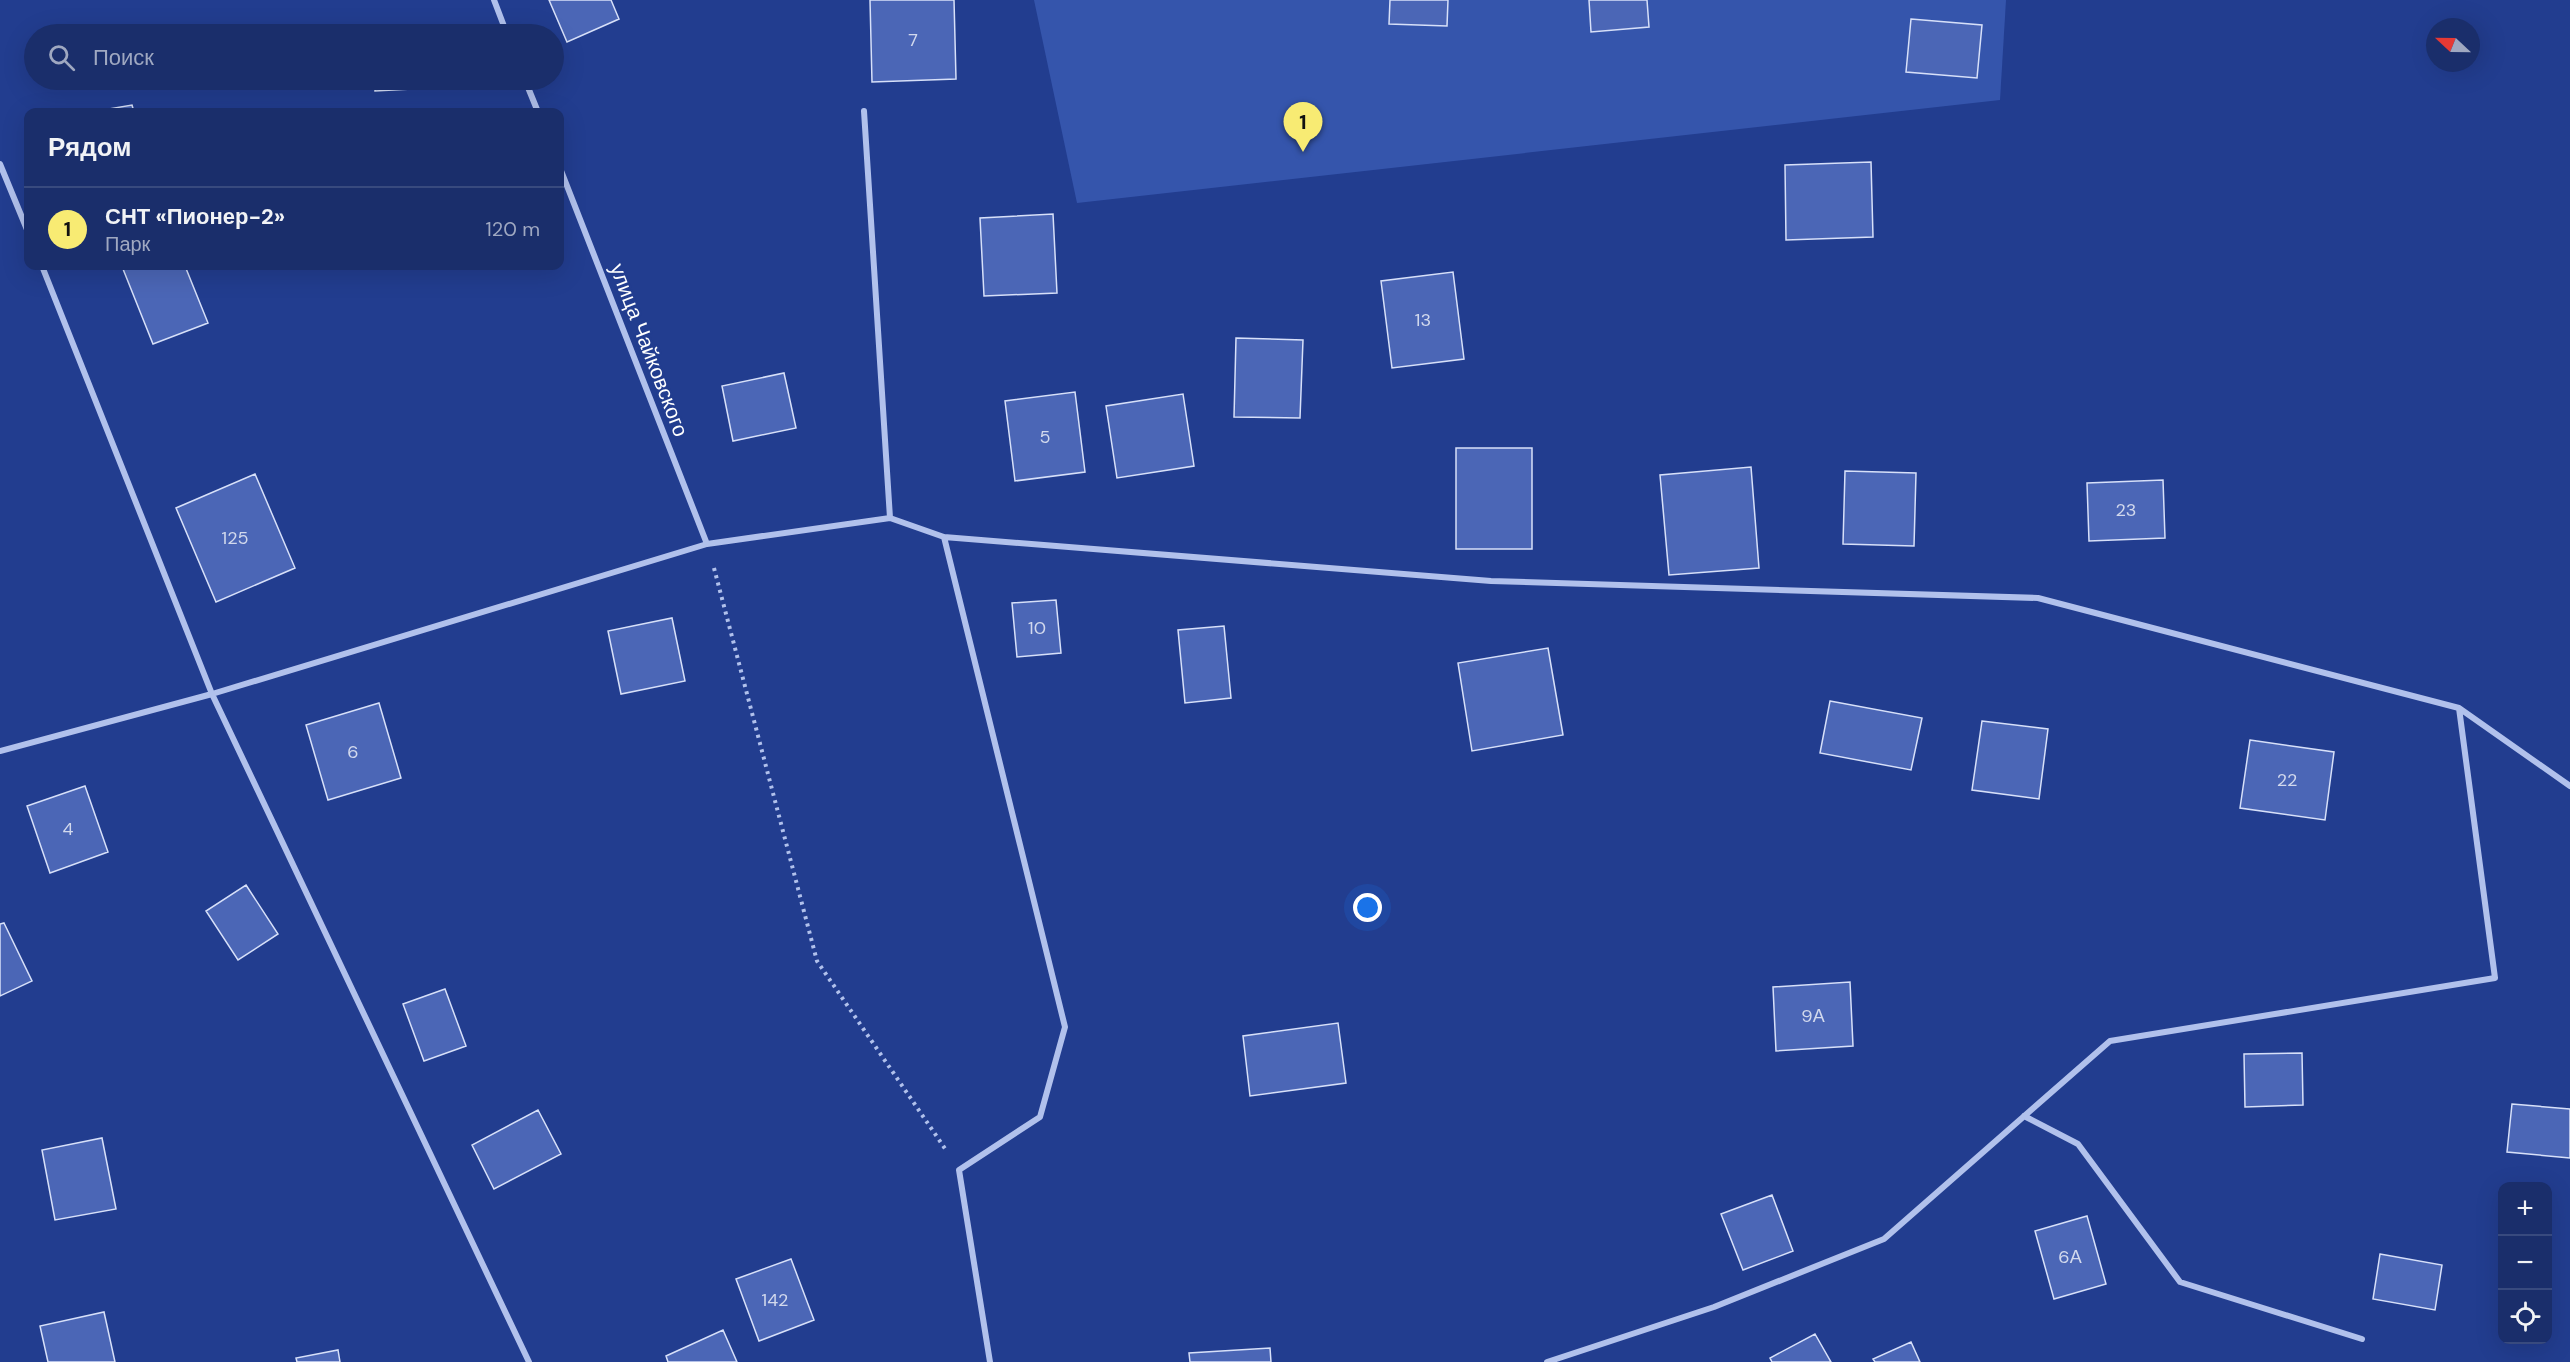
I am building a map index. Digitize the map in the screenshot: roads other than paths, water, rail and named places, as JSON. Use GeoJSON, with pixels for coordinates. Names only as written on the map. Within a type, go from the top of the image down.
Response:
{"type":"FeatureCollection","features":[{"type":"Feature","properties":{"kind":"street"},"geometry":{"type":"LineString","coordinates":[[494,0],[503,24]]}},
{"type":"Feature","properties":{"kind":"street"},"geometry":{"type":"LineString","coordinates":[[529,90],[536,108]]}},
{"type":"Feature","properties":{"kind":"street"},"geometry":{"type":"LineString","coordinates":[[864,111],[890,518]]}},
{"type":"Feature","properties":{"kind":"street"},"geometry":{"type":"LineString","coordinates":[[0,165],[24,222]]}},
{"type":"Feature","properties":{"kind":"street","name":"улица Чайковского"},"geometry":{"type":"LineString","coordinates":[[564,178],[707,544]]}},
{"type":"Feature","properties":{"kind":"street"},"geometry":{"type":"LineString","coordinates":[[44,270],[212,694],[529,1362]]}},
{"type":"Feature","properties":{"kind":"street"},"geometry":{"type":"LineString","coordinates":[[0,751],[212,694],[707,544],[890,518],[944,537],[1491,581],[2038,598],[2459,708],[2570,786]]}},
{"type":"Feature","properties":{"kind":"street"},"geometry":{"type":"LineString","coordinates":[[944,537],[1065,1027],[1040,1117],[959,1170],[990,1362]]}},
{"type":"Feature","properties":{"kind":"street"},"geometry":{"type":"LineString","coordinates":[[1547,1362],[1714,1307],[1884,1239],[2110,1041],[2495,978],[2459,708]]}},
{"type":"Feature","properties":{"kind":"street"},"geometry":{"type":"LineString","coordinates":[[2024,1116],[2078,1144],[2180,1282],[2362,1339]]}},
{"type":"Feature","properties":{"kind":"place","name":"СНТ «Пионер-2»"},"geometry":{"type":"Point","coordinates":[1303,152]}}]}
